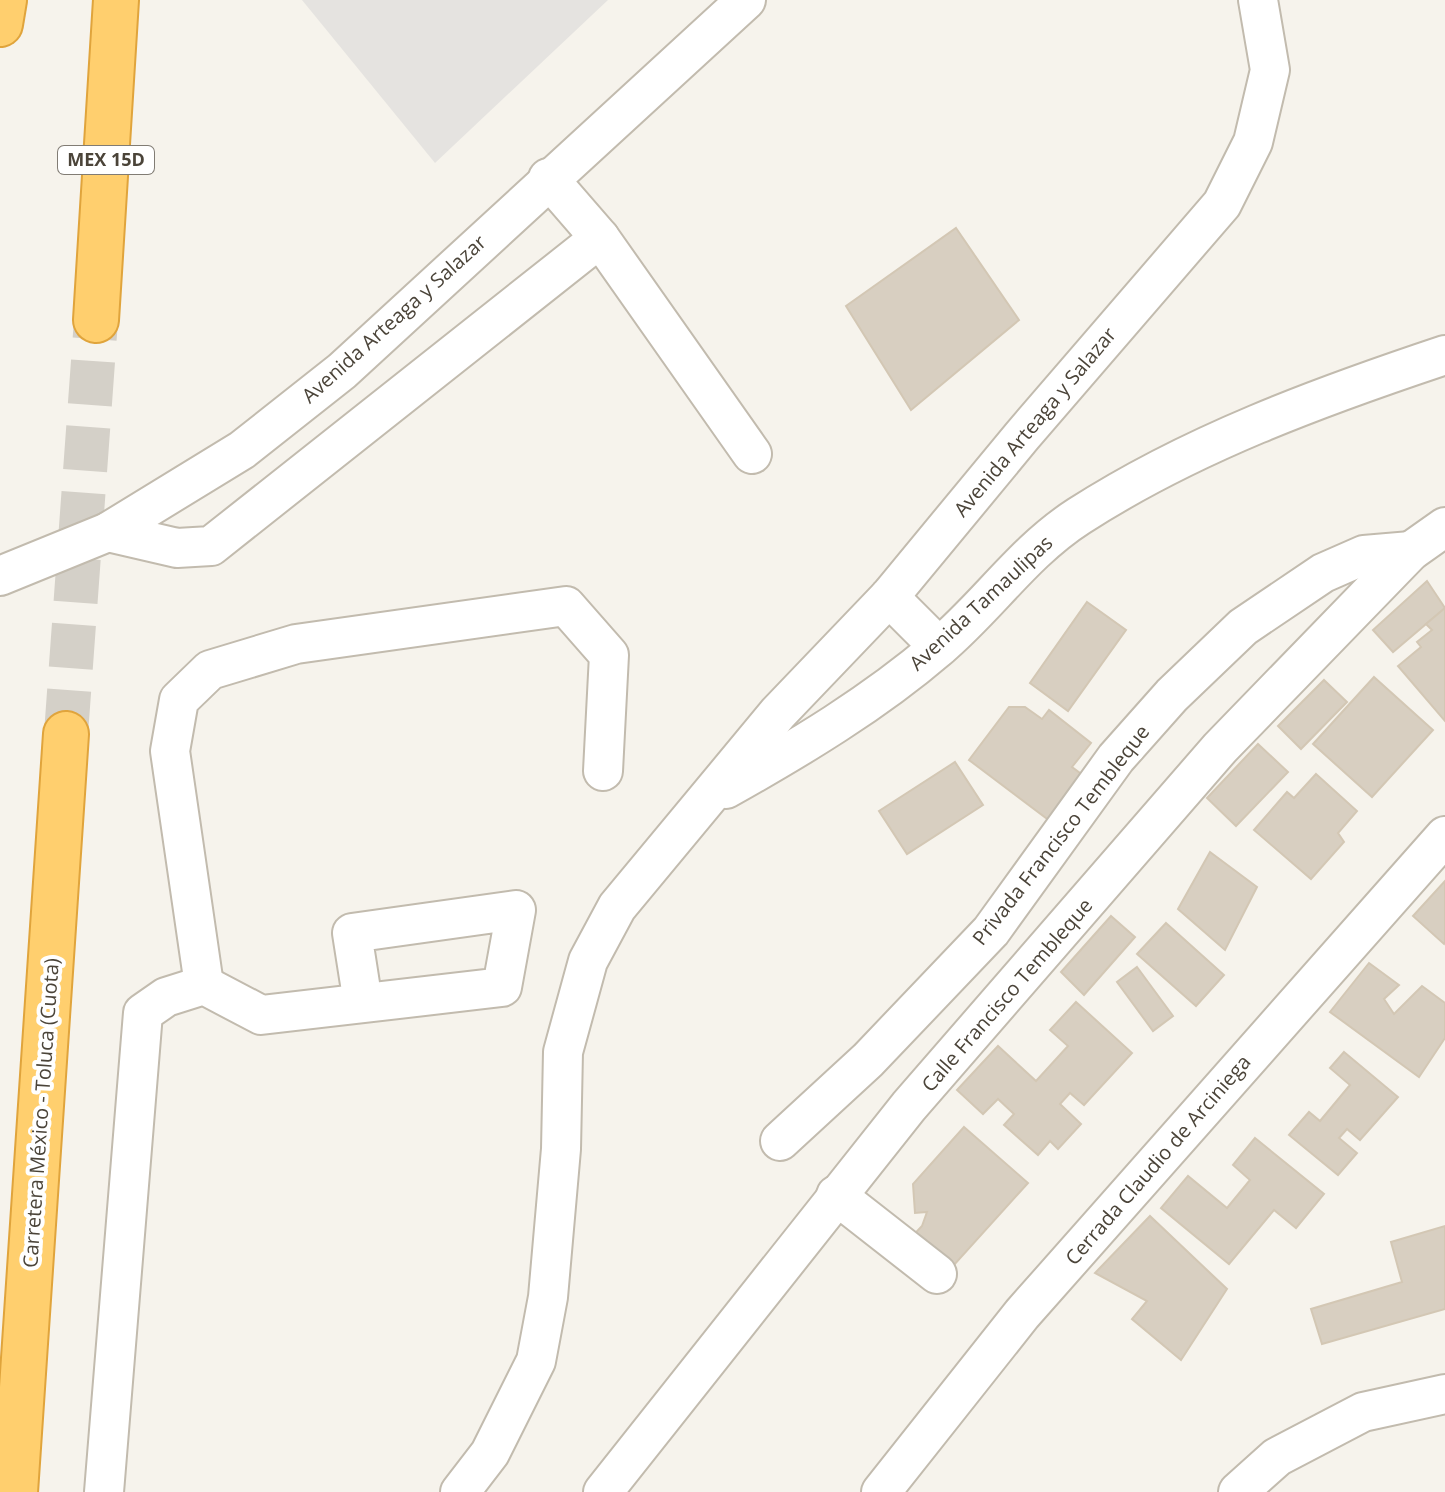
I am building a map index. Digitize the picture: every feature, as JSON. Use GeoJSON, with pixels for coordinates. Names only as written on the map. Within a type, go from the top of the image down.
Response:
{"type":"FeatureCollection","features":[{"type":"Feature","properties":{"kind":"highway"},"geometry":{"type":"LineString","coordinates":[[0,24],[4,0]]}},
{"type":"Feature","properties":{"kind":"highway","name":"MEX 15D"},"geometry":{"type":"LineString","coordinates":[[96,320],[116,0]]}},
{"type":"Feature","properties":{"kind":"highway","name":"Carretera México - Toluca (Cuota)"},"geometry":{"type":"LineString","coordinates":[[15,1492],[66,734]]}},
{"type":"Feature","properties":{"kind":"street","name":"Avenida Arteaga y Salazar"},"geometry":{"type":"LineString","coordinates":[[0,576],[108,532],[242,450],[342,371],[548,178],[746,0]]}},
{"type":"Feature","properties":{"kind":"street","name":"Avenida Arteaga y Salazar"},"geometry":{"type":"LineString","coordinates":[[460,1492],[490,1453],[536,1361],[548,1297],[561,1149],[563,1052],[588,961],[617,907],[778,713],[889,597],[1022,436],[1222,204],[1253,142],[1270,70],[1258,0]]}},
{"type":"Feature","properties":{"kind":"street"},"geometry":{"type":"LineString","coordinates":[[548,178],[600,238],[752,454]]}},
{"type":"Feature","properties":{"kind":"street"},"geometry":{"type":"LineString","coordinates":[[108,532],[177,548],[211,546],[600,238]]}},
{"type":"Feature","properties":{"kind":"street","name":"Avenida Tamaulipas"},"geometry":{"type":"LineString","coordinates":[[706,800],[782,757],[939,647],[1027,555],[1079,516],[1227,436],[1445,355]]}},
{"type":"Feature","properties":{"kind":"street","name":"Calle Francisco Tembleque"},"geometry":{"type":"LineString","coordinates":[[603,1492],[836,1195],[1220,748],[1411,551],[1445,527]]}},
{"type":"Feature","properties":{"kind":"street","name":"Privada Francisco Tembleque"},"geometry":{"type":"LineString","coordinates":[[780,1141],[868,1060],[991,931],[1116,758],[1172,695],[1243,627],[1323,573],[1364,555],[1411,551]]}},
{"type":"Feature","properties":{"kind":"street"},"geometry":{"type":"LineString","coordinates":[[889,597],[939,647]]}},
{"type":"Feature","properties":{"kind":"street"},"geometry":{"type":"LineString","coordinates":[[204,985],[170,751],[179,700],[210,670],[296,644],[566,606],[609,655],[603,771]]}},
{"type":"Feature","properties":{"kind":"street","name":"Cerrada Claudio de Arciniega"},"geometry":{"type":"LineString","coordinates":[[881,1492],[1022,1314],[1445,836]]}},
{"type":"Feature","properties":{"kind":"street"},"geometry":{"type":"LineString","coordinates":[[104,1492],[143,1013],[166,997],[204,985],[261,1015],[363,1003]]}},
{"type":"Feature","properties":{"kind":"street"},"geometry":{"type":"LineString","coordinates":[[836,1195],[937,1274]]}},
{"type":"Feature","properties":{"kind":"street"},"geometry":{"type":"LineString","coordinates":[[1238,1492],[1277,1457],[1363,1412],[1445,1394]]}},
{"type":"Feature","properties":{"kind":"shaded area"},"geometry":{"type":"Polygon","coordinates":[[[302,0],[608,0],[435,163],[302,0]]]}},
{"type":"Feature","properties":{"kind":"building"},"geometry":{"type":"Polygon","coordinates":[[[956,228],[1019,320],[911,410],[846,306],[956,228]]]}},
{"type":"Feature","properties":{"kind":"building"},"geometry":{"type":"Polygon","coordinates":[[[1427,581],[1445,608],[1393,652],[1373,630],[1427,581]]]}},
{"type":"Feature","properties":{"kind":"building"},"geometry":{"type":"Polygon","coordinates":[[[1087,602],[1126,630],[1068,711],[1030,683],[1087,602]]]}},
{"type":"Feature","properties":{"kind":"building"},"geometry":{"type":"Polygon","coordinates":[[[1445,608],[1445,721],[1398,666],[1421,647],[1417,642],[1432,630],[1426,624],[1445,608]]]}},
{"type":"Feature","properties":{"kind":"building"},"geometry":{"type":"Polygon","coordinates":[[[1374,677],[1433,730],[1372,797],[1313,744],[1374,677]]]}},
{"type":"Feature","properties":{"kind":"building"},"geometry":{"type":"Polygon","coordinates":[[[1324,680],[1347,702],[1301,749],[1278,726],[1324,680]]]}},
{"type":"Feature","properties":{"kind":"building"},"geometry":{"type":"Polygon","coordinates":[[[1009,707],[1025,707],[1042,719],[1049,710],[1091,743],[1072,767],[1084,776],[1050,821],[969,760],[1009,707]]]}},
{"type":"Feature","properties":{"kind":"building"},"geometry":{"type":"Polygon","coordinates":[[[1258,744],[1288,772],[1236,826],[1207,798],[1258,744]]]}},
{"type":"Feature","properties":{"kind":"building"},"geometry":{"type":"Polygon","coordinates":[[[955,762],[983,805],[907,854],[879,811],[955,762]]]}},
{"type":"Feature","properties":{"kind":"building"},"geometry":{"type":"Polygon","coordinates":[[[1316,774],[1357,811],[1338,833],[1344,842],[1311,879],[1254,830],[1287,792],[1294,798],[1316,774]]]}},
{"type":"Feature","properties":{"kind":"building"},"geometry":{"type":"Polygon","coordinates":[[[1210,852],[1257,887],[1225,950],[1178,909],[1210,852]]]}},
{"type":"Feature","properties":{"kind":"building"},"geometry":{"type":"Polygon","coordinates":[[[1445,881],[1445,942],[1444,944],[1413,916],[1445,881]]]}},
{"type":"Feature","properties":{"kind":"building"},"geometry":{"type":"Polygon","coordinates":[[[1111,916],[1135,937],[1084,995],[1061,972],[1111,916]]]}},
{"type":"Feature","properties":{"kind":"building"},"geometry":{"type":"Polygon","coordinates":[[[1166,923],[1224,975],[1196,1006],[1137,954],[1166,923]]]}},
{"type":"Feature","properties":{"kind":"building"},"geometry":{"type":"Polygon","coordinates":[[[1369,963],[1399,985],[1384,999],[1394,1014],[1422,986],[1445,1003],[1445,1038],[1419,1077],[1330,1012],[1369,963]]]}},
{"type":"Feature","properties":{"kind":"building"},"geometry":{"type":"Polygon","coordinates":[[[1137,967],[1173,1016],[1153,1031],[1117,982],[1137,967]]]}},
{"type":"Feature","properties":{"kind":"building"},"geometry":{"type":"Polygon","coordinates":[[[1076,1002],[1132,1053],[1084,1105],[1070,1093],[1060,1104],[1081,1124],[1058,1149],[1050,1141],[1038,1155],[1004,1125],[1014,1114],[998,1099],[983,1114],[957,1090],[998,1046],[1036,1081],[1068,1046],[1050,1030],[1076,1002]]]}},
{"type":"Feature","properties":{"kind":"building"},"geometry":{"type":"Polygon","coordinates":[[[1344,1052],[1398,1097],[1360,1140],[1347,1129],[1339,1138],[1357,1153],[1338,1175],[1289,1135],[1309,1112],[1320,1121],[1350,1085],[1330,1068],[1344,1052]]]}},
{"type":"Feature","properties":{"kind":"building"},"geometry":{"type":"Polygon","coordinates":[[[964,1127],[1028,1183],[944,1276],[906,1243],[922,1226],[927,1212],[915,1213],[913,1184],[964,1127]]]}},
{"type":"Feature","properties":{"kind":"building"},"geometry":{"type":"Polygon","coordinates":[[[1255,1138],[1324,1194],[1296,1228],[1274,1210],[1229,1264],[1161,1208],[1188,1176],[1227,1208],[1250,1180],[1233,1165],[1255,1138]]]}},
{"type":"Feature","properties":{"kind":"building"},"geometry":{"type":"Polygon","coordinates":[[[1150,1216],[1227,1289],[1181,1360],[1132,1319],[1147,1301],[1095,1273],[1150,1216]]]}},
{"type":"Feature","properties":{"kind":"building"},"geometry":{"type":"Polygon","coordinates":[[[1445,1226],[1445,1309],[1322,1344],[1311,1309],[1402,1282],[1391,1242],[1445,1226]]]}},
{"type":"Feature","properties":{"kind":"tunnel"},"geometry":{"type":"LineString","coordinates":[[66,734],[96,320]]}}]}
